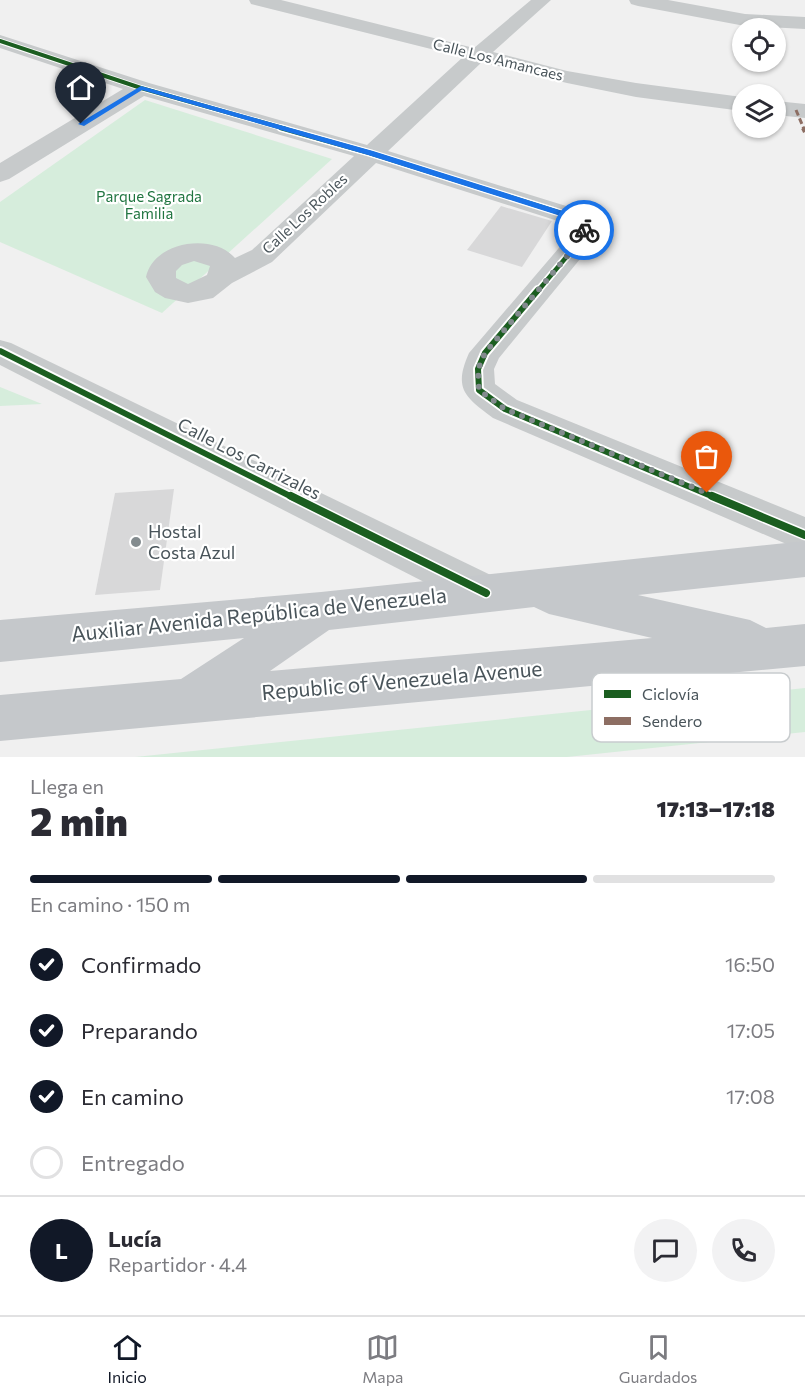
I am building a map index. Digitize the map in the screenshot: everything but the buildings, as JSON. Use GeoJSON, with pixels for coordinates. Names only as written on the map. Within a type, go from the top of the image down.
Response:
{"type":"FeatureCollection","features":[{"type":"Feature","properties":{"kind":"main road","name":"Auxiliar Avenida República de Venezuela"},"geometry":{"type":"LineString","coordinates":[[0,640],[321,611],[805,559]]}},
{"type":"Feature","properties":{"kind":"main road"},"geometry":{"type":"LineString","coordinates":[[505,591],[791,646]]}},
{"type":"Feature","properties":{"kind":"main road"},"geometry":{"type":"LineString","coordinates":[[189,700],[321,611]]}},
{"type":"Feature","properties":{"kind":"main road","name":"Republic of Venezuela Avenue"},"geometry":{"type":"LineString","coordinates":[[0,718],[791,646]]}},
{"type":"Feature","properties":{"kind":"street","name":"Calle Los Amancaes"},"geometry":{"type":"LineString","coordinates":[[258,0],[477,56],[636,90],[732,103]]}},
{"type":"Feature","properties":{"kind":"street","name":"Calle Los Robles"},"geometry":{"type":"LineString","coordinates":[[223,276],[262,256],[370,153],[542,0]]}},
{"type":"Feature","properties":{"kind":"street"},"geometry":{"type":"LineString","coordinates":[[638,0],[745,20],[805,22]]}},
{"type":"Feature","properties":{"kind":"street"},"geometry":{"type":"LineString","coordinates":[[0,41],[141,88],[370,153],[570,216],[584,224],[584,236],[485,353],[478,369],[479,390],[505,409],[805,535]]}},
{"type":"Feature","properties":{"kind":"street"},"geometry":{"type":"LineString","coordinates":[[0,174],[141,88]]}},
{"type":"Feature","properties":{"kind":"street"},"geometry":{"type":"LineString","coordinates":[[792,110],[805,132]]}},
{"type":"Feature","properties":{"kind":"street","name":"Calle Los Carrizales"},"geometry":{"type":"LineString","coordinates":[[0,351],[505,591]]}},
{"type":"Feature","properties":{"kind":"green space","name":"Parque Sagrada Familia"},"geometry":{"type":"Polygon","coordinates":[[[145,100],[332,159],[162,313],[0,242],[0,202],[145,100]]]}},
{"type":"Feature","properties":{"kind":"green space"},"geometry":{"type":"Polygon","coordinates":[[[0,387],[42,404],[0,406],[0,387]]]}},
{"type":"Feature","properties":{"kind":"green space"},"geometry":{"type":"Polygon","coordinates":[[[805,688],[805,732],[790,734],[790,690],[805,688]]]}},
{"type":"Feature","properties":{"kind":"green space"},"geometry":{"type":"Polygon","coordinates":[[[592,710],[592,742],[710,742],[567,757],[135,757],[592,710]]]}},
{"type":"Feature","properties":{"kind":"marked path"},"geometry":{"type":"LineString","coordinates":[[796,110],[805,132]]}},
{"type":"Feature","properties":{"kind":"cycle path"},"geometry":{"type":"LineString","coordinates":[[0,41],[141,88],[370,153],[570,216],[583,224],[584,236],[485,353],[478,369],[479,390],[505,409],[805,535]]}},
{"type":"Feature","properties":{"kind":"cycle path"},"geometry":{"type":"LineString","coordinates":[[0,351],[486,593]]}},
{"type":"Feature","properties":{"kind":"way so far"},"geometry":{"type":"LineString","coordinates":[[584,230],[584,236],[485,353],[478,369],[479,390],[505,409],[707,493]]}},
{"type":"Feature","properties":{"kind":"place","name":"Hostal Costa Azul"},"geometry":{"type":"Point","coordinates":[136,542]}},
{"type":"Feature","properties":{"kind":"route"},"geometry":{"type":"LineString","coordinates":[[81,124],[141,88],[370,153],[570,216],[584,224],[584,230]]}}]}
